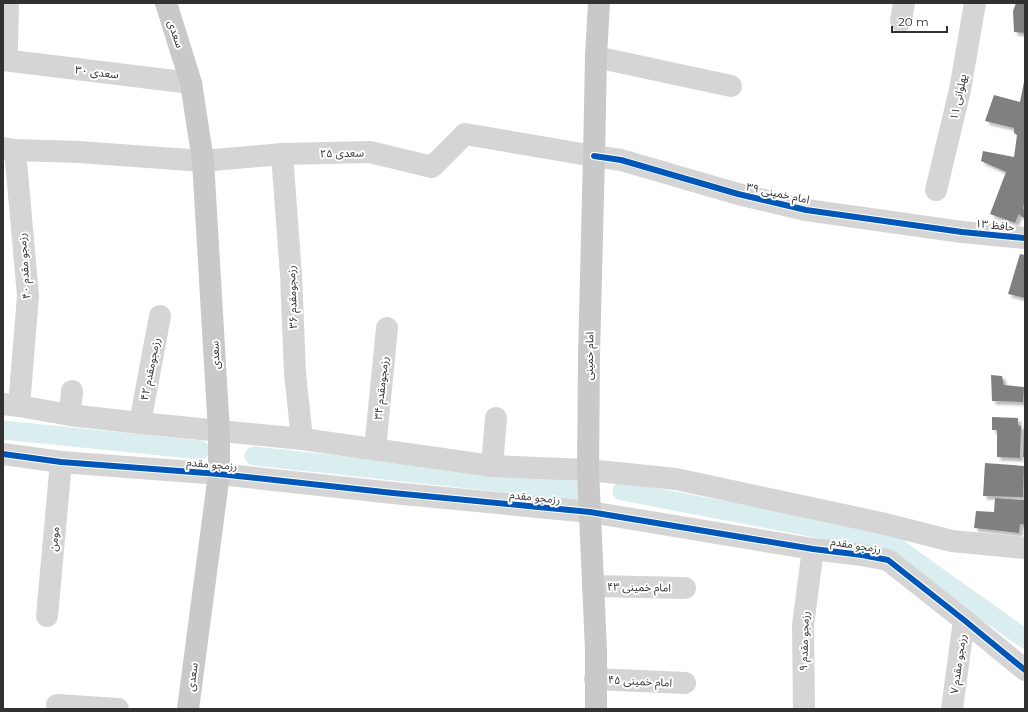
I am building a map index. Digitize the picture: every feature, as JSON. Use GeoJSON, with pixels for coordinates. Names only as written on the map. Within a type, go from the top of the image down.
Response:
{"type":"FeatureCollection","features":[{"type":"Feature","properties":{"kind":"main road","name":"سعدی"},"geometry":{"type":"LineString","coordinates":[[166,3],[191,83],[203,161],[219,432],[219,474],[188,709]]}},
{"type":"Feature","properties":{"kind":"main road","name":"امام خمینی"},"geometry":{"type":"LineString","coordinates":[[596,709],[596,650],[588,470],[589,356],[596,57],[599,3]]}},
{"type":"Feature","properties":{"kind":"street","name":"سعدی ۳۰"},"geometry":{"type":"LineString","coordinates":[[8,3],[4,53],[191,83]]}},
{"type":"Feature","properties":{"kind":"street","name":"پهلوانی ۱۱"},"geometry":{"type":"LineString","coordinates":[[936,190],[960,90],[976,3]]}},
{"type":"Feature","properties":{"kind":"street"},"geometry":{"type":"LineString","coordinates":[[596,57],[731,86]]}},
{"type":"Feature","properties":{"kind":"street","name":"امام خمینی ۳۹"},"geometry":{"type":"LineString","coordinates":[[465,134],[621,160],[738,194],[806,210],[962,232]]}},
{"type":"Feature","properties":{"kind":"street","name":"سعدی ۲۵"},"geometry":{"type":"LineString","coordinates":[[9,149],[79,152],[203,161],[282,154],[370,152],[432,167],[465,134]]}},
{"type":"Feature","properties":{"kind":"street","name":"رزمجو مقدم ۴۰"},"geometry":{"type":"LineString","coordinates":[[9,149],[28,296],[11,405]]}},
{"type":"Feature","properties":{"kind":"street","name":"رزمجومقدم ۳۶"},"geometry":{"type":"LineString","coordinates":[[282,154],[291,275],[295,373],[302,439]]}},
{"type":"Feature","properties":{"kind":"street","name":"حافظ ۱۳"},"geometry":{"type":"LineString","coordinates":[[962,232],[1025,238]]}},
{"type":"Feature","properties":{"kind":"street","name":"رزمجومقدم ۴۲"},"geometry":{"type":"LineString","coordinates":[[140,423],[160,316]]}},
{"type":"Feature","properties":{"kind":"street","name":"رزمجومقدم ۳۴"},"geometry":{"type":"LineString","coordinates":[[376,449],[387,328]]}},
{"type":"Feature","properties":{"kind":"street"},"geometry":{"type":"LineString","coordinates":[[70,415],[72,391]]}},
{"type":"Feature","properties":{"kind":"street"},"geometry":{"type":"LineString","coordinates":[[11,405],[70,415],[219,432],[302,439],[492,466],[588,470],[676,479],[881,523],[952,541],[1025,548]]}},
{"type":"Feature","properties":{"kind":"street"},"geometry":{"type":"LineString","coordinates":[[492,466],[496,418]]}},
{"type":"Feature","properties":{"kind":"street","name":"رزمجو مقدم"},"geometry":{"type":"LineString","coordinates":[[3,454],[61,462],[219,474],[590,512],[888,560],[1025,670]]}},
{"type":"Feature","properties":{"kind":"street","name":"مومن"},"geometry":{"type":"LineString","coordinates":[[47,616],[61,462]]}},
{"type":"Feature","properties":{"kind":"street","name":"رزمجو مقدم ۹"},"geometry":{"type":"LineString","coordinates":[[804,709],[803,625],[813,549]]}},
{"type":"Feature","properties":{"kind":"street","name":"امام خمینی ۴۳"},"geometry":{"type":"LineString","coordinates":[[593,586],[685,588]]}},
{"type":"Feature","properties":{"kind":"street","name":"رزمجو مقدم ۷"},"geometry":{"type":"LineString","coordinates":[[952,709],[964,620]]}},
{"type":"Feature","properties":{"kind":"street","name":"امام خمینی ۴۵"},"geometry":{"type":"LineString","coordinates":[[595,679],[685,683]]}},
{"type":"Feature","properties":{"kind":"street"},"geometry":{"type":"LineString","coordinates":[[57,705],[118,709]]}},
{"type":"Feature","properties":{"kind":"building"},"geometry":{"type":"Polygon","coordinates":[[[1016,3],[1025,3],[1025,33],[1014,32],[1013,11],[1016,3]]]}},
{"type":"Feature","properties":{"kind":"building"},"geometry":{"type":"Polygon","coordinates":[[[1024,82],[1025,196],[1023,211],[1025,205],[1025,218],[1019,214],[1015,223],[990,214],[1006,172],[981,161],[983,151],[1014,157],[1017,135],[1014,133],[1014,128],[985,121],[994,95],[1020,102],[1024,82]]]}},
{"type":"Feature","properties":{"kind":"building"},"geometry":{"type":"Polygon","coordinates":[[[1020,254],[1025,255],[1025,298],[1008,294],[1020,254]]]}},
{"type":"Feature","properties":{"kind":"building"},"geometry":{"type":"Polygon","coordinates":[[[991,375],[1002,376],[1004,385],[1024,387],[1023,402],[992,401],[991,375]]]}},
{"type":"Feature","properties":{"kind":"building"},"geometry":{"type":"Polygon","coordinates":[[[992,417],[1018,418],[1018,425],[1021,426],[1020,458],[997,457],[997,430],[992,430],[992,417]]]}},
{"type":"Feature","properties":{"kind":"building"},"geometry":{"type":"Polygon","coordinates":[[[1024,423],[1025,457],[1023,457],[1024,423]]]}},
{"type":"Feature","properties":{"kind":"building"},"geometry":{"type":"Polygon","coordinates":[[[985,463],[1024,466],[1023,497],[983,496],[985,463]]]}},
{"type":"Feature","properties":{"kind":"building"},"geometry":{"type":"Polygon","coordinates":[[[1024,497],[1025,525],[1020,524],[1019,533],[974,528],[976,511],[994,512],[995,498],[1024,500],[1024,497]]]}},
{"type":"Feature","properties":{"kind":"waterway"},"geometry":{"type":"LineString","coordinates":[[3,430],[200,450]]}},
{"type":"Feature","properties":{"kind":"waterway"},"geometry":{"type":"LineString","coordinates":[[254,456],[580,491]]}},
{"type":"Feature","properties":{"kind":"waterway"},"geometry":{"type":"LineString","coordinates":[[622,491],[889,542],[1025,639]]}},
{"type":"Feature","properties":{"kind":"cycle path"},"geometry":{"type":"LineString","coordinates":[[594,156],[621,160],[738,194],[806,210],[962,232],[1025,238]]}},
{"type":"Feature","properties":{"kind":"cycle path"},"geometry":{"type":"LineString","coordinates":[[3,454],[61,462],[219,474],[590,512],[888,560],[1025,670]]}}]}
